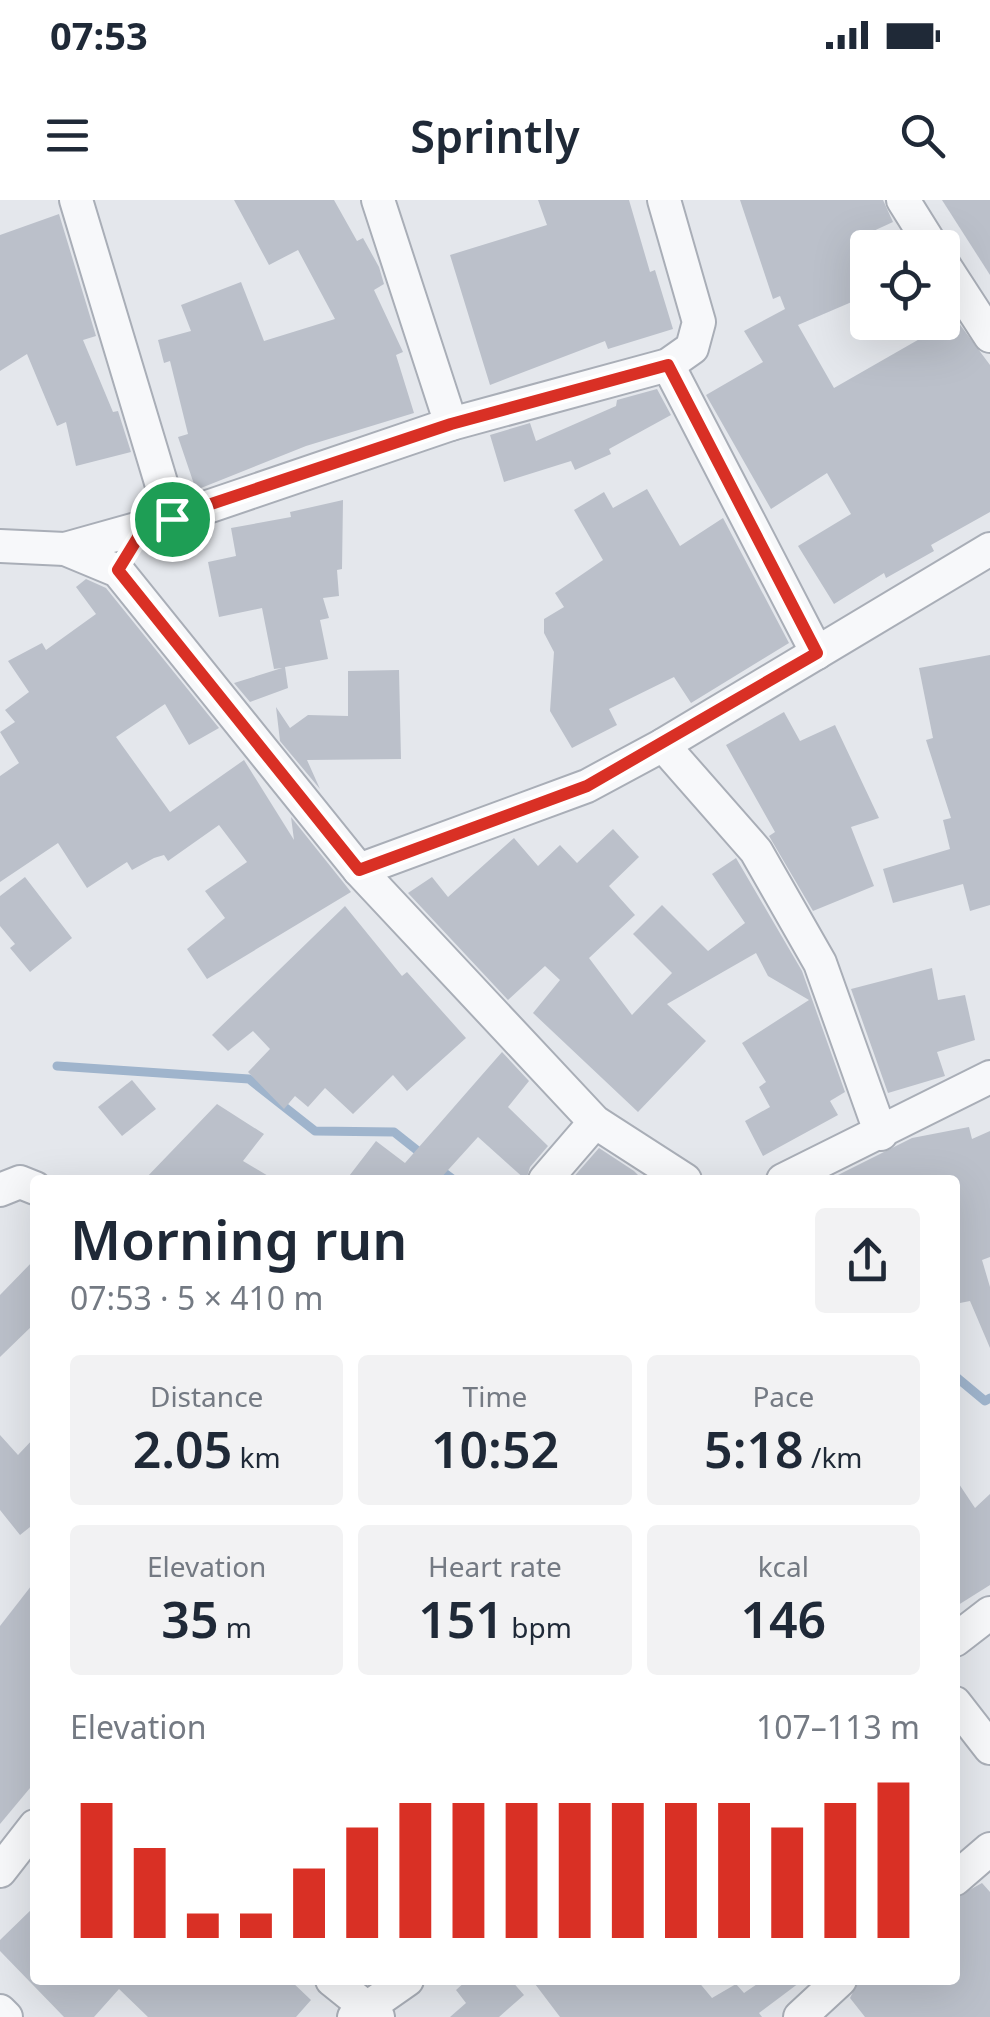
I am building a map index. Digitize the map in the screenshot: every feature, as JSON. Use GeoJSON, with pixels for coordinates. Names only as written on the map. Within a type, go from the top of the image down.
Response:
{"type":"FeatureCollection","features":[{"type":"Feature","properties":{"kind":"street"},"geometry":{"type":"LineString","coordinates":[[76,200],[158,523]]}},
{"type":"Feature","properties":{"kind":"street"},"geometry":{"type":"LineString","coordinates":[[378,200],[451,424]]}},
{"type":"Feature","properties":{"kind":"street"},"geometry":{"type":"LineString","coordinates":[[0,546],[65,548],[158,523],[451,424],[668,365],[692,348],[700,322],[664,200]]}},
{"type":"Feature","properties":{"kind":"street"},"geometry":{"type":"LineString","coordinates":[[904,200],[922,230]]}},
{"type":"Feature","properties":{"kind":"street"},"geometry":{"type":"LineString","coordinates":[[960,290],[990,336]]}},
{"type":"Feature","properties":{"kind":"street"},"geometry":{"type":"LineString","coordinates":[[668,365],[817,653]]}},
{"type":"Feature","properties":{"kind":"street"},"geometry":{"type":"LineString","coordinates":[[118,570],[158,523]]}},
{"type":"Feature","properties":{"kind":"street"},"geometry":{"type":"LineString","coordinates":[[65,548],[118,570],[359,870],[595,1122],[676,1175]]}},
{"type":"Feature","properties":{"kind":"street"},"geometry":{"type":"LineString","coordinates":[[359,870],[587,786],[663,745],[990,549]]}},
{"type":"Feature","properties":{"kind":"street"},"geometry":{"type":"LineString","coordinates":[[663,745],[756,851],[820,963],[881,1134]]}},
{"type":"Feature","properties":{"kind":"street"},"geometry":{"type":"LineString","coordinates":[[794,1175],[990,1077]]}},
{"type":"Feature","properties":{"kind":"street"},"geometry":{"type":"LineString","coordinates":[[549,1175],[595,1122]]}},
{"type":"Feature","properties":{"kind":"street"},"geometry":{"type":"LineString","coordinates":[[0,1190],[20,1182],[30,1186]]}},
{"type":"Feature","properties":{"kind":"street"},"geometry":{"type":"LineString","coordinates":[[960,1636],[990,1613]]}},
{"type":"Feature","properties":{"kind":"street"},"geometry":{"type":"LineString","coordinates":[[960,1709],[990,1748]]}},
{"type":"Feature","properties":{"kind":"street"},"geometry":{"type":"LineString","coordinates":[[0,1872],[30,1833]]}},
{"type":"Feature","properties":{"kind":"street"},"geometry":{"type":"LineString","coordinates":[[960,1875],[990,1849]]}},
{"type":"Feature","properties":{"kind":"street"},"geometry":{"type":"LineString","coordinates":[[337,1985],[366,2013],[401,1985]]}},
{"type":"Feature","properties":{"kind":"street"},"geometry":{"type":"LineString","coordinates":[[800,2017],[832,1992]]}},
{"type":"Feature","properties":{"kind":"street"},"geometry":{"type":"LineString","coordinates":[[0,2010],[6,2017]]}},
{"type":"Feature","properties":{"kind":"building"},"geometry":{"type":"Polygon","coordinates":[[[234,200],[334,200],[357,241],[363,238],[379,267],[384,284],[374,290],[403,352],[396,355],[414,413],[306,446],[196,490],[178,437],[188,434],[170,361],[164,363],[158,340],[191,331],[181,305],[241,282],[264,341],[335,319],[298,250],[269,265],[234,200]]]}},
{"type":"Feature","properties":{"kind":"building"},"geometry":{"type":"Polygon","coordinates":[[[538,200],[629,200],[650,272],[655,270],[673,329],[608,349],[605,341],[490,385],[450,255],[547,225],[538,200]]]}},
{"type":"Feature","properties":{"kind":"building"},"geometry":{"type":"Polygon","coordinates":[[[740,200],[883,200],[893,222],[876,230],[850,230],[850,303],[798,325],[834,388],[918,340],[960,340],[960,325],[990,365],[990,512],[931,545],[934,551],[886,578],[884,573],[834,604],[798,546],[851,514],[827,473],[771,509],[706,395],[763,362],[744,331],[785,309],[780,296],[773,299],[740,200]]]}},
{"type":"Feature","properties":{"kind":"building"},"geometry":{"type":"Polygon","coordinates":[[[942,200],[990,200],[990,275],[942,200]]]}},
{"type":"Feature","properties":{"kind":"building"},"geometry":{"type":"Polygon","coordinates":[[[59,214],[96,336],[83,340],[113,412],[118,411],[131,452],[76,466],[66,422],[57,426],[27,354],[0,371],[0,235],[59,214]]]}},
{"type":"Feature","properties":{"kind":"building"},"geometry":{"type":"Polygon","coordinates":[[[657,389],[671,415],[609,449],[611,454],[575,470],[571,461],[504,482],[490,435],[530,423],[536,441],[616,406],[617,400],[657,389]]]}},
{"type":"Feature","properties":{"kind":"building"},"geometry":{"type":"Polygon","coordinates":[[[647,489],[680,546],[723,518],[789,643],[691,703],[674,677],[609,709],[617,725],[572,748],[550,711],[554,652],[544,633],[544,619],[564,607],[555,593],[603,560],[574,510],[604,492],[613,508],[647,489]]]}},
{"type":"Feature","properties":{"kind":"building"},"geometry":{"type":"Polygon","coordinates":[[[343,500],[342,569],[337,570],[339,596],[323,598],[329,618],[320,620],[328,659],[285,667],[288,688],[250,702],[234,683],[282,668],[274,669],[262,608],[219,617],[208,562],[236,556],[231,528],[291,517],[290,512],[343,500]]]}},
{"type":"Feature","properties":{"kind":"building"},"geometry":{"type":"Polygon","coordinates":[[[86,579],[106,588],[219,728],[189,745],[165,704],[116,737],[170,812],[244,760],[294,840],[291,817],[351,892],[207,979],[187,949],[225,918],[205,891],[247,862],[219,825],[168,861],[164,855],[132,870],[127,862],[87,888],[58,843],[0,882],[0,776],[19,763],[0,732],[15,722],[5,710],[29,692],[8,661],[42,643],[46,650],[96,614],[76,587],[86,579]]]}},
{"type":"Feature","properties":{"kind":"building"},"geometry":{"type":"Polygon","coordinates":[[[990,655],[990,905],[970,911],[963,884],[893,903],[883,869],[950,849],[943,820],[951,818],[926,740],[933,738],[919,668],[990,655]]]}},
{"type":"Feature","properties":{"kind":"building"},"geometry":{"type":"Polygon","coordinates":[[[399,670],[401,759],[307,760],[320,789],[280,741],[276,707],[290,728],[308,715],[348,716],[348,671],[399,670]]]}},
{"type":"Feature","properties":{"kind":"building"},"geometry":{"type":"Polygon","coordinates":[[[784,712],[800,741],[835,725],[879,818],[851,827],[874,886],[813,911],[769,836],[775,832],[726,745],[784,712]]]}},
{"type":"Feature","properties":{"kind":"building"},"geometry":{"type":"Polygon","coordinates":[[[613,829],[639,857],[609,886],[635,915],[589,958],[632,1015],[672,973],[633,934],[662,905],[708,951],[745,923],[712,874],[736,858],[802,971],[845,1092],[830,1101],[838,1115],[763,1156],[745,1121],[770,1107],[759,1087],[766,1082],[742,1043],[809,1000],[768,976],[756,953],[667,1004],[706,1041],[638,1112],[533,1013],[560,980],[545,966],[508,1000],[408,893],[432,877],[448,897],[514,838],[538,866],[560,845],[577,863],[613,829]]]}},
{"type":"Feature","properties":{"kind":"building"},"geometry":{"type":"Polygon","coordinates":[[[25,877],[72,938],[30,972],[10,948],[15,944],[0,926],[0,896],[25,877]]]}},
{"type":"Feature","properties":{"kind":"building"},"geometry":{"type":"Polygon","coordinates":[[[345,906],[402,976],[407,972],[466,1038],[407,1091],[393,1075],[353,1114],[325,1088],[308,1107],[295,1096],[284,1109],[248,1072],[270,1049],[253,1031],[228,1051],[212,1035],[345,906]]]}},
{"type":"Feature","properties":{"kind":"building"},"geometry":{"type":"Polygon","coordinates":[[[932,968],[938,1000],[965,995],[975,1040],[937,1052],[945,1076],[888,1093],[851,989],[932,968]]]}},
{"type":"Feature","properties":{"kind":"building"},"geometry":{"type":"Polygon","coordinates":[[[502,1052],[529,1081],[508,1107],[548,1146],[528,1175],[520,1175],[478,1137],[444,1175],[350,1175],[376,1141],[405,1163],[502,1052]]]}},
{"type":"Feature","properties":{"kind":"building"},"geometry":{"type":"Polygon","coordinates":[[[132,1080],[156,1109],[122,1136],[98,1107],[132,1080]]]}},
{"type":"Feature","properties":{"kind":"building"},"geometry":{"type":"Polygon","coordinates":[[[217,1104],[264,1134],[243,1161],[267,1175],[149,1175],[217,1104]]]}},
{"type":"Feature","properties":{"kind":"building"},"geometry":{"type":"Polygon","coordinates":[[[969,1127],[972,1139],[990,1131],[990,1257],[982,1260],[990,1287],[990,1348],[970,1301],[960,1303],[960,1175],[838,1175],[912,1138],[969,1127]]]}},
{"type":"Feature","properties":{"kind":"building"},"geometry":{"type":"Polygon","coordinates":[[[599,1148],[638,1175],[575,1175],[599,1148]]]}},
{"type":"Feature","properties":{"kind":"building"},"geometry":{"type":"Polygon","coordinates":[[[30,1264],[30,1328],[0,1357],[0,1295],[30,1264]]]}},
{"type":"Feature","properties":{"kind":"building"},"geometry":{"type":"Polygon","coordinates":[[[0,1435],[18,1455],[30,1442],[30,1527],[20,1535],[0,1510],[0,1435]]]}},
{"type":"Feature","properties":{"kind":"building"},"geometry":{"type":"Polygon","coordinates":[[[960,1486],[975,1508],[990,1494],[990,1585],[960,1604],[960,1486]]]}},
{"type":"Feature","properties":{"kind":"building"},"geometry":{"type":"Polygon","coordinates":[[[30,1587],[30,1788],[0,1824],[0,1626],[30,1587]]]}},
{"type":"Feature","properties":{"kind":"building"},"geometry":{"type":"Polygon","coordinates":[[[982,1883],[990,1892],[990,2017],[865,2017],[850,1998],[856,1985],[960,1985],[960,1895],[982,1883]]]}},
{"type":"Feature","properties":{"kind":"building"},"geometry":{"type":"Polygon","coordinates":[[[30,1911],[30,1982],[0,1951],[0,1940],[30,1911]]]}},
{"type":"Feature","properties":{"kind":"building"},"geometry":{"type":"Polygon","coordinates":[[[33,1985],[295,1985],[311,2000],[296,2017],[148,2017],[119,1989],[94,2017],[64,2017],[33,1985]]]}},
{"type":"Feature","properties":{"kind":"building"},"geometry":{"type":"Polygon","coordinates":[[[462,1985],[515,1985],[524,1995],[499,2017],[450,2017],[466,2003],[456,1990],[462,1985]]]}},
{"type":"Feature","properties":{"kind":"building"},"geometry":{"type":"Polygon","coordinates":[[[536,1985],[701,1985],[712,1998],[734,1985],[744,1993],[756,1985],[796,1985],[759,2013],[762,2017],[560,2017],[536,1985]]]}},
{"type":"Feature","properties":{"kind":"waterway"},"geometry":{"type":"LineString","coordinates":[[57,1066],[249,1079],[315,1131],[394,1132],[423,1155]]}},
{"type":"Feature","properties":{"kind":"waterway"},"geometry":{"type":"LineString","coordinates":[[438,1168],[447,1175]]}},
{"type":"Feature","properties":{"kind":"waterway"},"geometry":{"type":"LineString","coordinates":[[960,1380],[985,1401],[990,1398]]}},
{"type":"Feature","properties":{"kind":"route"},"geometry":{"type":"LineString","coordinates":[[668,365],[817,653],[587,786],[359,870],[146,600],[118,570],[145,526],[172,519],[451,424],[668,365]]}}]}
